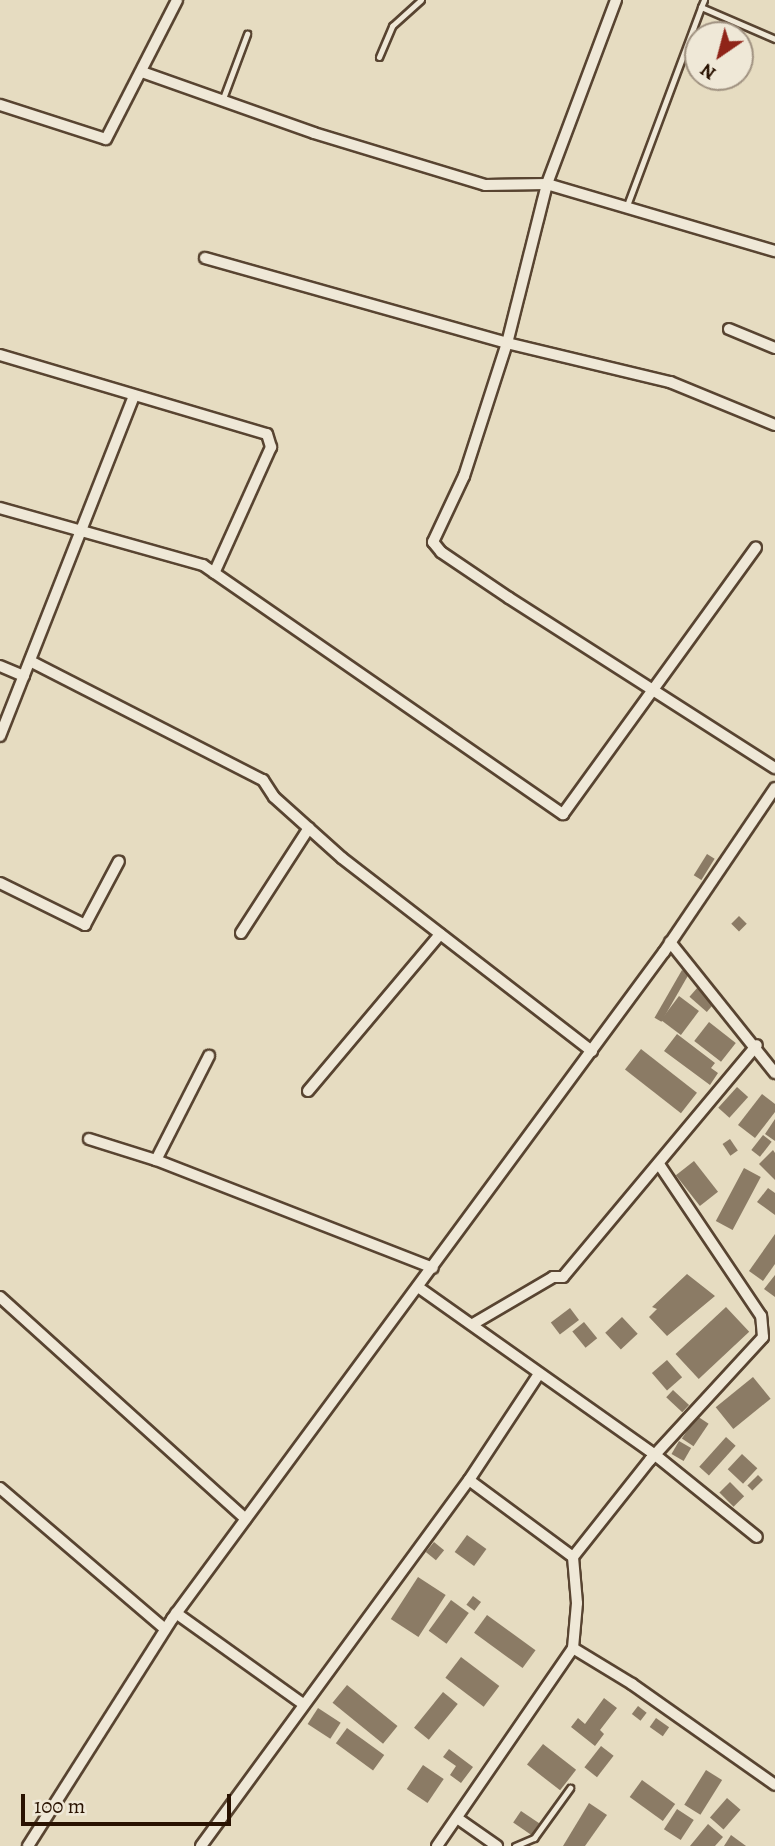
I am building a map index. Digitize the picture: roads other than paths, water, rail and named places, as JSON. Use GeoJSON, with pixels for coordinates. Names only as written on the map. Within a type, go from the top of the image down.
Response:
{"type":"FeatureCollection","features":[{"type":"Feature","properties":{"kind":"street"},"geometry":{"type":"LineString","coordinates":[[0,105],[106,139],[177,0]]}},
{"type":"Feature","properties":{"kind":"street"},"geometry":{"type":"LineString","coordinates":[[616,0],[547,184],[507,344],[464,475],[433,542],[441,552],[652,692],[775,768]]}},
{"type":"Feature","properties":{"kind":"street"},"geometry":{"type":"LineString","coordinates":[[142,72],[222,101],[485,185],[547,184],[775,251]]}},
{"type":"Feature","properties":{"kind":"street"},"geometry":{"type":"LineString","coordinates":[[205,258],[507,344],[670,382],[775,425]]}},
{"type":"Feature","properties":{"kind":"street"},"geometry":{"type":"LineString","coordinates":[[730,328],[775,348]]}},
{"type":"Feature","properties":{"kind":"street"},"geometry":{"type":"LineString","coordinates":[[0,355],[267,434],[271,447],[214,573]]}},
{"type":"Feature","properties":{"kind":"street"},"geometry":{"type":"LineString","coordinates":[[0,736],[134,395]]}},
{"type":"Feature","properties":{"kind":"street"},"geometry":{"type":"LineString","coordinates":[[0,508],[80,533],[193,561],[214,573],[556,813],[569,810],[756,547]]}},
{"type":"Feature","properties":{"kind":"street"},"geometry":{"type":"LineString","coordinates":[[30,661],[263,780],[309,828],[440,934],[592,1051]]}},
{"type":"Feature","properties":{"kind":"street"},"geometry":{"type":"LineString","coordinates":[[0,666],[23,676]]}},
{"type":"Feature","properties":{"kind":"street"},"geometry":{"type":"LineString","coordinates":[[28,1846],[176,1613],[592,1051],[775,788]]}},
{"type":"Feature","properties":{"kind":"street"},"geometry":{"type":"LineString","coordinates":[[241,933],[309,828]]}},
{"type":"Feature","properties":{"kind":"street"},"geometry":{"type":"LineString","coordinates":[[0,883],[85,925],[119,861]]}},
{"type":"Feature","properties":{"kind":"street"},"geometry":{"type":"LineString","coordinates":[[308,1091],[440,934]]}},
{"type":"Feature","properties":{"kind":"street"},"geometry":{"type":"LineString","coordinates":[[670,942],[757,1045],[775,1073]]}},
{"type":"Feature","properties":{"kind":"street"},"geometry":{"type":"LineString","coordinates":[[473,1324],[553,1277],[563,1277],[757,1045]]}},
{"type":"Feature","properties":{"kind":"street"},"geometry":{"type":"LineString","coordinates":[[156,1160],[209,1056]]}},
{"type":"Feature","properties":{"kind":"street"},"geometry":{"type":"LineString","coordinates":[[89,1139],[156,1160],[433,1268]]}},
{"type":"Feature","properties":{"kind":"street"},"geometry":{"type":"LineString","coordinates":[[437,1846],[573,1648],[577,1604],[573,1557],[654,1454],[764,1337],[765,1325],[658,1163]]}},
{"type":"Feature","properties":{"kind":"street"},"geometry":{"type":"LineString","coordinates":[[418,1287],[654,1454],[757,1537]]}},
{"type":"Feature","properties":{"kind":"street"},"geometry":{"type":"LineString","coordinates":[[0,1297],[246,1519]]}},
{"type":"Feature","properties":{"kind":"street"},"geometry":{"type":"LineString","coordinates":[[201,1846],[469,1480],[539,1374]]}},
{"type":"Feature","properties":{"kind":"street"},"geometry":{"type":"LineString","coordinates":[[469,1480],[573,1557]]}},
{"type":"Feature","properties":{"kind":"street"},"geometry":{"type":"LineString","coordinates":[[0,1488],[165,1629]]}},
{"type":"Feature","properties":{"kind":"street"},"geometry":{"type":"LineString","coordinates":[[176,1613],[303,1704]]}},
{"type":"Feature","properties":{"kind":"street"},"geometry":{"type":"LineString","coordinates":[[573,1648],[632,1684],[775,1785]]}},
{"type":"Feature","properties":{"kind":"street"},"geometry":{"type":"LineString","coordinates":[[457,1818],[497,1846]]}},
{"type":"Feature","properties":{"kind":"lane"},"geometry":{"type":"LineString","coordinates":[[379,57],[392,26],[421,0]]}},
{"type":"Feature","properties":{"kind":"lane"},"geometry":{"type":"LineString","coordinates":[[626,208],[703,3],[775,38]]}},
{"type":"Feature","properties":{"kind":"lane"},"geometry":{"type":"LineString","coordinates":[[222,101],[247,34]]}},
{"type":"Feature","properties":{"kind":"lane"},"geometry":{"type":"LineString","coordinates":[[515,1846],[534,1838],[570,1788]]}}]}
